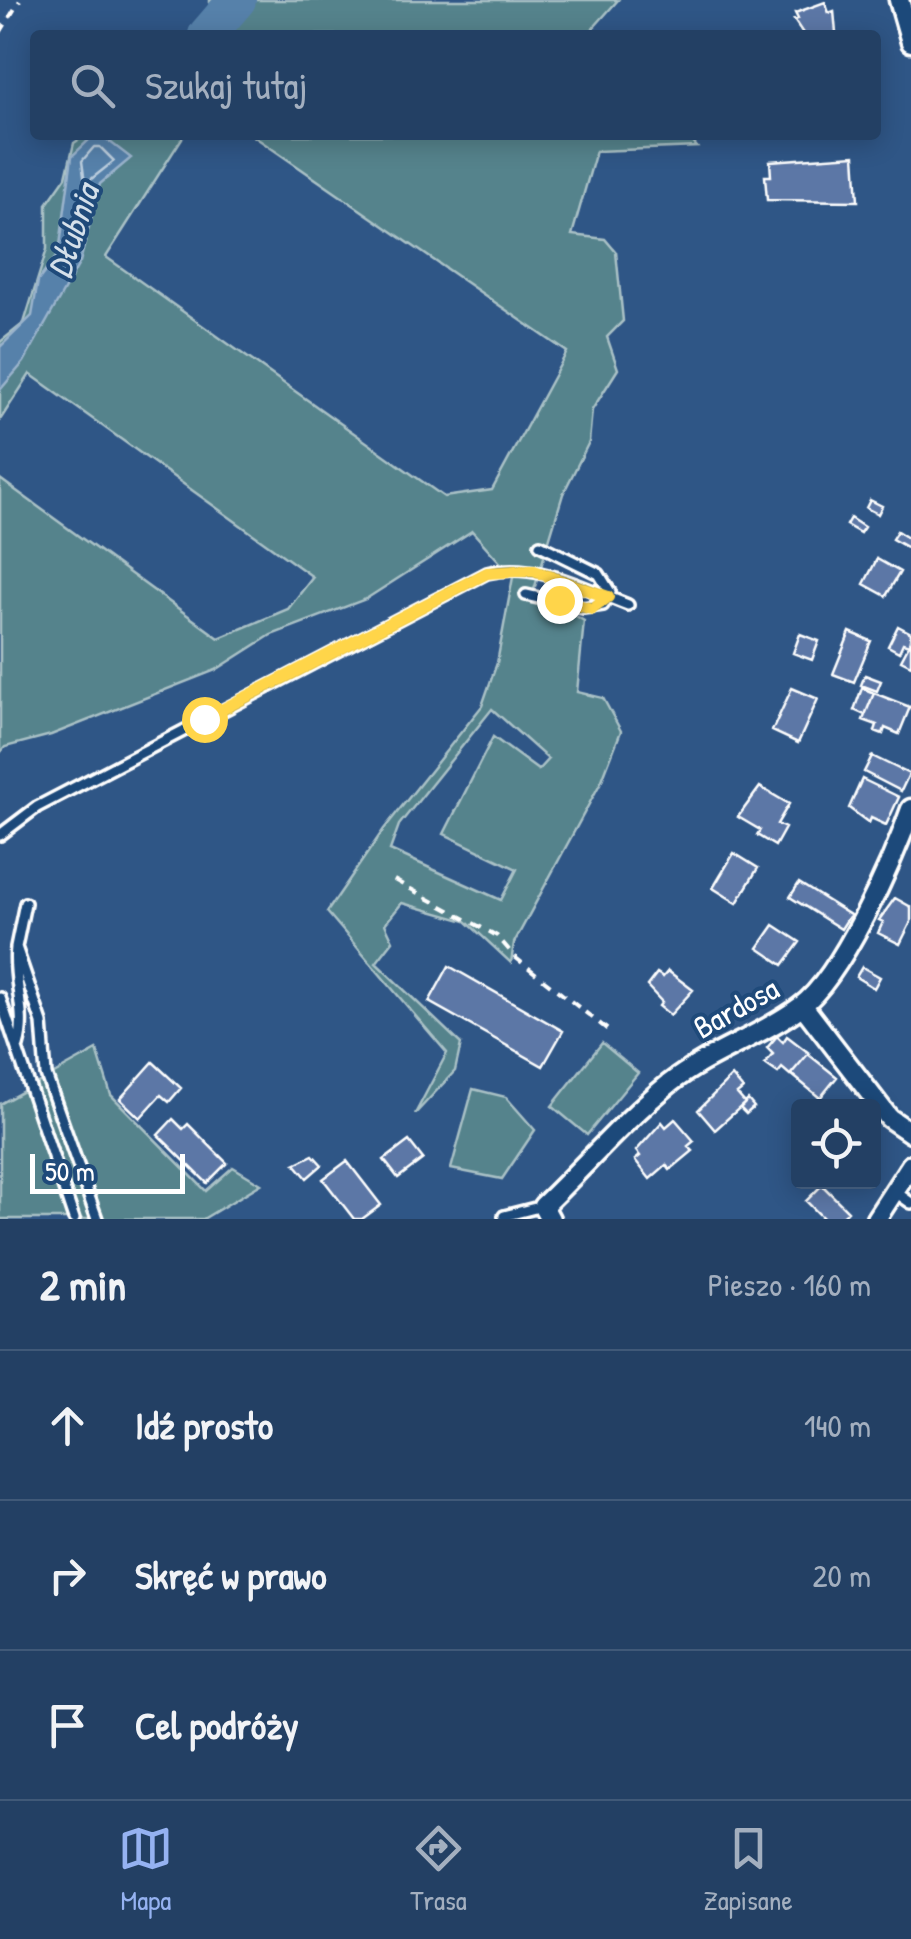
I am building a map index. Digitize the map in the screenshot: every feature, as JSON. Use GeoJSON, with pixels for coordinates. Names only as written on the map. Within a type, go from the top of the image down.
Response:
{"type":"FeatureCollection","features":[{"type":"Feature","properties":{"kind":"street"},"geometry":{"type":"LineString","coordinates":[[899,0],[911,42]]}},
{"type":"Feature","properties":{"kind":"street","name":"Bardosa"},"geometry":{"type":"LineString","coordinates":[[547,1212],[672,1082],[710,1056],[803,1006],[862,920],[895,855],[911,808]]}},
{"type":"Feature","properties":{"kind":"street"},"geometry":{"type":"LineString","coordinates":[[803,1006],[889,1118],[911,1133]]}},
{"type":"Feature","properties":{"kind":"street"},"geometry":{"type":"LineString","coordinates":[[876,1219],[911,1165]]}},
{"type":"Feature","properties":{"kind":"lane"},"geometry":{"type":"LineString","coordinates":[[540,545],[599,574],[608,582],[608,597]]}},
{"type":"Feature","properties":{"kind":"lane"},"geometry":{"type":"LineString","coordinates":[[0,835],[37,807],[487,573],[531,570],[628,605]]}},
{"type":"Feature","properties":{"kind":"lane"},"geometry":{"type":"LineString","coordinates":[[526,595],[592,609],[608,597]]}},
{"type":"Feature","properties":{"kind":"lane"},"geometry":{"type":"LineString","coordinates":[[17,1048],[23,1022],[13,970],[25,903]]}},
{"type":"Feature","properties":{"kind":"lane"},"geometry":{"type":"LineString","coordinates":[[16,947],[42,1023],[46,1075],[97,1219]]}},
{"type":"Feature","properties":{"kind":"lane"},"geometry":{"type":"LineString","coordinates":[[0,998],[74,1219]]}},
{"type":"Feature","properties":{"kind":"lane"},"geometry":{"type":"LineString","coordinates":[[894,1191],[911,1203]]}},
{"type":"Feature","properties":{"kind":"lane"},"geometry":{"type":"LineString","coordinates":[[504,1216],[547,1212]]}},
{"type":"Feature","properties":{"kind":"path"},"geometry":{"type":"LineString","coordinates":[[0,33],[20,0]]}},
{"type":"Feature","properties":{"kind":"path"},"geometry":{"type":"LineString","coordinates":[[394,880],[497,936],[516,958],[613,1034]]}},
{"type":"Feature","properties":{"kind":"green space"},"geometry":{"type":"Polygon","coordinates":[[[210,0],[618,0],[591,30],[197,30],[210,13],[210,0]]]}},
{"type":"Feature","properties":{"kind":"green space"},"geometry":{"type":"Polygon","coordinates":[[[78,140],[181,140],[106,257],[444,497],[492,490],[567,352],[259,140],[691,140],[697,147],[596,151],[572,235],[605,239],[616,252],[623,321],[607,337],[618,369],[592,410],[589,442],[563,494],[530,603],[571,613],[584,621],[577,692],[603,698],[621,731],[602,780],[514,943],[511,963],[466,921],[402,903],[385,924],[393,941],[376,963],[461,1044],[455,1071],[415,1114],[447,1053],[327,912],[384,829],[482,706],[497,663],[513,577],[472,531],[366,599],[271,635],[216,670],[51,735],[5,747],[0,753],[0,479],[219,638],[288,609],[313,577],[30,374],[0,420],[0,342],[24,323],[47,249],[47,204],[66,177],[74,143],[78,140]],[[492,709],[399,825],[390,850],[501,900],[517,869],[444,834],[493,737],[538,770],[548,759],[492,709]]]}},
{"type":"Feature","properties":{"kind":"green space"},"geometry":{"type":"Polygon","coordinates":[[[602,1043],[638,1073],[587,1135],[552,1106],[602,1043]]]}},
{"type":"Feature","properties":{"kind":"green space"},"geometry":{"type":"Polygon","coordinates":[[[97,1050],[111,1095],[206,1191],[233,1167],[261,1184],[203,1219],[0,1219],[0,1104],[97,1050]]]}},
{"type":"Feature","properties":{"kind":"green space"},"geometry":{"type":"Polygon","coordinates":[[[473,1089],[506,1097],[535,1130],[502,1179],[451,1169],[473,1089]]]}},
{"type":"Feature","properties":{"kind":"water"},"geometry":{"type":"Polygon","coordinates":[[[89,140],[108,140],[131,158],[100,184],[80,262],[24,362],[0,390],[0,347],[32,316],[38,281],[59,253],[72,156],[89,140]]]}},
{"type":"Feature","properties":{"kind":"building"},"geometry":{"type":"Polygon","coordinates":[[[825,2],[829,13],[834,11],[836,30],[801,30],[794,20],[798,19],[795,13],[825,2]]]}},
{"type":"Feature","properties":{"kind":"building"},"geometry":{"type":"Polygon","coordinates":[[[855,155],[858,201],[767,200],[765,176],[771,176],[770,161],[855,155]]]}},
{"type":"Feature","properties":{"kind":"building"},"geometry":{"type":"Polygon","coordinates":[[[870,500],[882,506],[878,514],[866,508],[870,500]]]}},
{"type":"Feature","properties":{"kind":"building"},"geometry":{"type":"Polygon","coordinates":[[[850,518],[864,527],[860,533],[846,525],[850,518]]]}},
{"type":"Feature","properties":{"kind":"building"},"geometry":{"type":"Polygon","coordinates":[[[897,531],[911,540],[908,548],[892,539],[897,531]]]}},
{"type":"Feature","properties":{"kind":"building"},"geometry":{"type":"Polygon","coordinates":[[[877,559],[900,572],[886,596],[864,584],[877,559]]]}},
{"type":"Feature","properties":{"kind":"building"},"geometry":{"type":"Polygon","coordinates":[[[898,626],[911,633],[909,645],[903,643],[899,652],[888,646],[898,626]]]}},
{"type":"Feature","properties":{"kind":"building"},"geometry":{"type":"Polygon","coordinates":[[[850,632],[871,641],[854,682],[833,674],[850,632]]]}},
{"type":"Feature","properties":{"kind":"building"},"geometry":{"type":"Polygon","coordinates":[[[800,634],[819,641],[812,660],[793,653],[800,634]]]}},
{"type":"Feature","properties":{"kind":"building"},"geometry":{"type":"Polygon","coordinates":[[[911,641],[911,665],[901,660],[911,641]]]}},
{"type":"Feature","properties":{"kind":"building"},"geometry":{"type":"Polygon","coordinates":[[[865,675],[881,681],[877,691],[861,685],[865,675]]]}},
{"type":"Feature","properties":{"kind":"building"},"geometry":{"type":"Polygon","coordinates":[[[792,688],[818,699],[798,743],[772,731],[792,688]]]}},
{"type":"Feature","properties":{"kind":"building"},"geometry":{"type":"Polygon","coordinates":[[[862,688],[874,693],[865,715],[854,710],[862,688]]]}},
{"type":"Feature","properties":{"kind":"building"},"geometry":{"type":"Polygon","coordinates":[[[874,693],[910,707],[899,734],[885,728],[883,734],[875,731],[877,725],[863,720],[874,693]]]}},
{"type":"Feature","properties":{"kind":"building"},"geometry":{"type":"Polygon","coordinates":[[[872,756],[909,774],[901,791],[864,772],[872,756]]]}},
{"type":"Feature","properties":{"kind":"building"},"geometry":{"type":"Polygon","coordinates":[[[862,779],[899,797],[886,825],[871,818],[869,823],[849,808],[862,779]]]}},
{"type":"Feature","properties":{"kind":"building"},"geometry":{"type":"Polygon","coordinates":[[[760,787],[789,804],[777,824],[785,828],[775,846],[757,835],[760,830],[738,817],[760,787]]]}},
{"type":"Feature","properties":{"kind":"building"},"geometry":{"type":"Polygon","coordinates":[[[734,853],[758,868],[737,903],[713,888],[734,853]]]}},
{"type":"Feature","properties":{"kind":"building"},"geometry":{"type":"Polygon","coordinates":[[[799,883],[850,915],[841,929],[790,897],[799,883]]]}},
{"type":"Feature","properties":{"kind":"building"},"geometry":{"type":"Polygon","coordinates":[[[895,898],[911,907],[911,922],[900,944],[878,933],[883,922],[879,920],[895,898]]]}},
{"type":"Feature","properties":{"kind":"building"},"geometry":{"type":"Polygon","coordinates":[[[774,925],[800,942],[783,965],[758,948],[774,925]]]}},
{"type":"Feature","properties":{"kind":"building"},"geometry":{"type":"Polygon","coordinates":[[[449,966],[563,1031],[543,1066],[429,1002],[449,966]]]}},
{"type":"Feature","properties":{"kind":"building"},"geometry":{"type":"Polygon","coordinates":[[[862,967],[880,977],[874,988],[856,977],[862,967]]]}},
{"type":"Feature","properties":{"kind":"building"},"geometry":{"type":"Polygon","coordinates":[[[668,971],[693,990],[670,1015],[659,1006],[662,1002],[647,986],[657,973],[663,977],[668,971]]]}},
{"type":"Feature","properties":{"kind":"building"},"geometry":{"type":"Polygon","coordinates":[[[777,1036],[783,1042],[787,1036],[809,1053],[790,1075],[782,1068],[778,1073],[765,1064],[773,1054],[767,1048],[777,1036]]]}},
{"type":"Feature","properties":{"kind":"building"},"geometry":{"type":"Polygon","coordinates":[[[808,1054],[837,1077],[820,1098],[791,1074],[808,1054]]]}},
{"type":"Feature","properties":{"kind":"building"},"geometry":{"type":"Polygon","coordinates":[[[153,1062],[181,1088],[169,1102],[161,1095],[140,1118],[120,1099],[153,1062]]]}},
{"type":"Feature","properties":{"kind":"building"},"geometry":{"type":"Polygon","coordinates":[[[732,1076],[743,1089],[737,1094],[745,1103],[715,1130],[698,1110],[732,1076]]]}},
{"type":"Feature","properties":{"kind":"building"},"geometry":{"type":"Polygon","coordinates":[[[748,1100],[754,1107],[746,1114],[740,1108],[748,1100]]]}},
{"type":"Feature","properties":{"kind":"building"},"geometry":{"type":"Polygon","coordinates":[[[173,1119],[183,1129],[188,1124],[227,1163],[207,1183],[158,1135],[173,1119]]]}},
{"type":"Feature","properties":{"kind":"building"},"geometry":{"type":"Polygon","coordinates":[[[675,1119],[694,1141],[688,1146],[693,1151],[670,1170],[666,1165],[650,1179],[635,1160],[640,1156],[636,1151],[662,1122],[666,1127],[675,1119]]]}},
{"type":"Feature","properties":{"kind":"building"},"geometry":{"type":"Polygon","coordinates":[[[409,1141],[423,1159],[398,1178],[384,1160],[409,1141]]]}},
{"type":"Feature","properties":{"kind":"building"},"geometry":{"type":"Polygon","coordinates":[[[313,1155],[322,1165],[307,1178],[295,1164],[313,1155]]]}},
{"type":"Feature","properties":{"kind":"building"},"geometry":{"type":"Polygon","coordinates":[[[347,1161],[381,1205],[362,1219],[354,1219],[323,1179],[347,1161]]]}},
{"type":"Feature","properties":{"kind":"building"},"geometry":{"type":"Polygon","coordinates":[[[818,1189],[826,1189],[848,1211],[840,1219],[824,1219],[806,1201],[818,1189]]]}},
{"type":"Feature","properties":{"kind":"waterway","name":"Dłubnia"},"geometry":{"type":"LineString","coordinates":[[211,30],[237,0]]}},
{"type":"Feature","properties":{"kind":"route"},"geometry":{"type":"LineString","coordinates":[[204,719],[487,573],[512,568],[531,570],[608,597],[603,605],[592,609],[559,600]]}}]}
